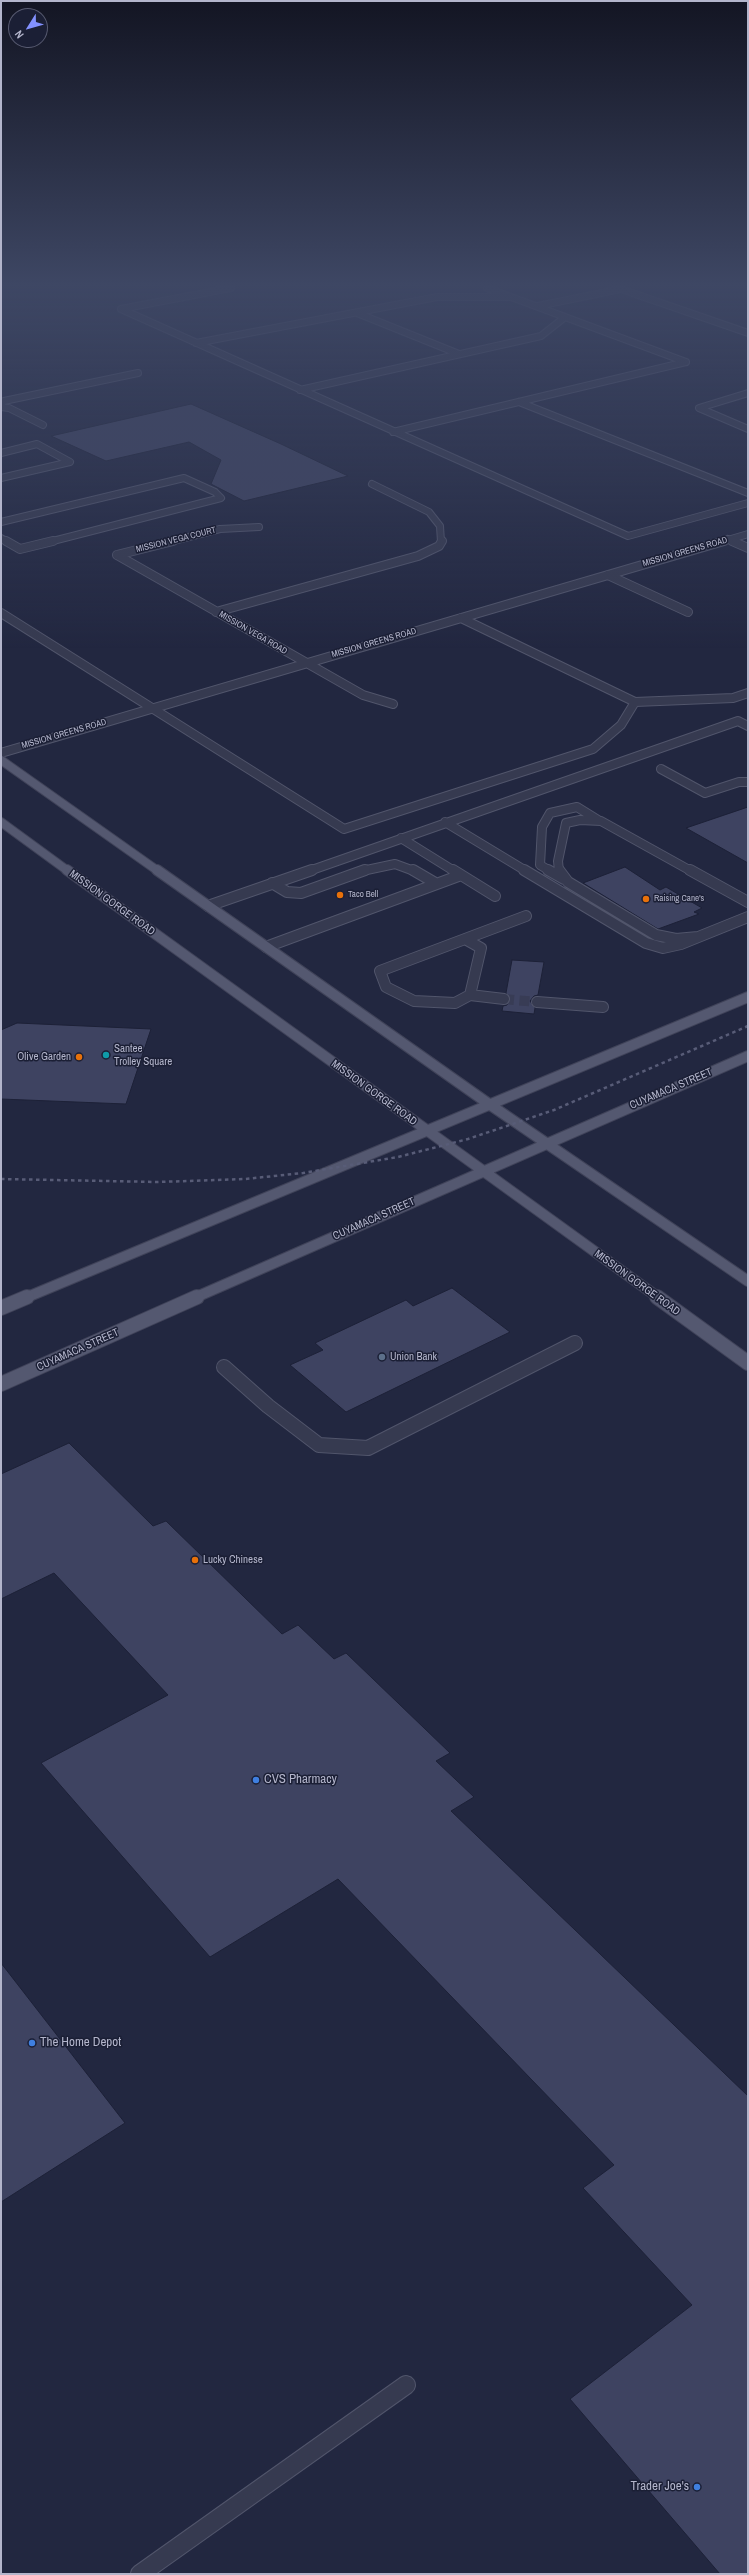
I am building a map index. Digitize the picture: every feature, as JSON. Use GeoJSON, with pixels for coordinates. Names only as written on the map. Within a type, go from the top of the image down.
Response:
{"type":"FeatureCollection","features":[{"type":"Feature","properties":{"kind":"main road"},"geometry":{"type":"LineString","coordinates":[[1,760],[489,1104],[748,1281]]}},
{"type":"Feature","properties":{"kind":"main road","name":"MISSION GORGE ROAD"},"geometry":{"type":"LineString","coordinates":[[1,822],[425,1131],[748,1362]]}},
{"type":"Feature","properties":{"kind":"main road"},"geometry":{"type":"LineString","coordinates":[[1,1308],[748,997]]}},
{"type":"Feature","properties":{"kind":"main road","name":"CUYAMACA STREET"},"geometry":{"type":"LineString","coordinates":[[1,1384],[481,1171],[748,1056]]}},
{"type":"Feature","properties":{"kind":"street"},"geometry":{"type":"LineString","coordinates":[[9,408],[43,425]]}},
{"type":"Feature","properties":{"kind":"street"},"geometry":{"type":"LineString","coordinates":[[340,408],[628,536],[748,502]]}},
{"type":"Feature","properties":{"kind":"street"},"geometry":{"type":"LineString","coordinates":[[393,432],[493,408]]}},
{"type":"Feature","properties":{"kind":"street"},"geometry":{"type":"LineString","coordinates":[[535,408],[748,493]]}},
{"type":"Feature","properties":{"kind":"street"},"geometry":{"type":"LineString","coordinates":[[699,408],[748,429]]}},
{"type":"Feature","properties":{"kind":"street"},"geometry":{"type":"LineString","coordinates":[[1,453],[37,444],[70,462],[1,478]]}},
{"type":"Feature","properties":{"kind":"street"},"geometry":{"type":"LineString","coordinates":[[1,522],[184,478],[216,492],[221,498],[215,501],[20,549],[1,538]]}},
{"type":"Feature","properties":{"kind":"street"},"geometry":{"type":"LineString","coordinates":[[216,612],[418,556],[438,546],[442,541],[440,526],[429,512],[372,484]]}},
{"type":"Feature","properties":{"kind":"street","name":"MISSION VEGA COURT"},"geometry":{"type":"LineString","coordinates":[[117,555],[220,529],[259,527]]}},
{"type":"Feature","properties":{"kind":"street","name":"MISSION GREENS ROAD"},"geometry":{"type":"LineString","coordinates":[[1,752],[748,534]]}},
{"type":"Feature","properties":{"kind":"street"},"geometry":{"type":"LineString","coordinates":[[728,540],[748,548]]}},
{"type":"Feature","properties":{"kind":"street","name":"MISSION VEGA ROAD"},"geometry":{"type":"LineString","coordinates":[[117,555],[363,695],[393,704]]}},
{"type":"Feature","properties":{"kind":"street"},"geometry":{"type":"LineString","coordinates":[[608,575],[688,612]]}},
{"type":"Feature","properties":{"kind":"street"},"geometry":{"type":"LineString","coordinates":[[1,613],[344,829],[593,749],[621,725],[635,702]]}},
{"type":"Feature","properties":{"kind":"street"},"geometry":{"type":"LineString","coordinates":[[461,618],[635,702],[733,698],[748,693]]}},
{"type":"Feature","properties":{"kind":"street"},"geometry":{"type":"LineString","coordinates":[[208,906],[748,717]]}},
{"type":"Feature","properties":{"kind":"street"},"geometry":{"type":"LineString","coordinates":[[738,721],[748,726]]}},
{"type":"Feature","properties":{"kind":"street"},"geometry":{"type":"LineString","coordinates":[[661,770],[706,793],[739,782],[748,782]]}},
{"type":"Feature","properties":{"kind":"street"},"geometry":{"type":"LineString","coordinates":[[698,937],[676,939],[656,935],[540,865],[542,827],[550,813],[576,807],[748,902]]}},
{"type":"Feature","properties":{"kind":"street"},"geometry":{"type":"LineString","coordinates":[[568,882],[559,872],[558,862],[566,823],[580,820],[601,821]]}},
{"type":"Feature","properties":{"kind":"street"},"geometry":{"type":"LineString","coordinates":[[445,822],[646,943],[663,948],[698,937],[748,917]]}},
{"type":"Feature","properties":{"kind":"street"},"geometry":{"type":"LineString","coordinates":[[400,838],[495,896]]}},
{"type":"Feature","properties":{"kind":"street"},"geometry":{"type":"LineString","coordinates":[[272,884],[288,892],[301,893],[373,867],[396,864],[406,866],[437,884]]}},
{"type":"Feature","properties":{"kind":"street"},"geometry":{"type":"LineString","coordinates":[[266,947],[461,875]]}},
{"type":"Feature","properties":{"kind":"street"},"geometry":{"type":"LineString","coordinates":[[504,999],[470,995],[455,1003],[414,1002],[386,988],[380,971],[526,916]]}},
{"type":"Feature","properties":{"kind":"street"},"geometry":{"type":"LineString","coordinates":[[465,939],[481,948],[470,995]]}},
{"type":"Feature","properties":{"kind":"street"},"geometry":{"type":"LineString","coordinates":[[537,1002],[603,1007]]}},
{"type":"Feature","properties":{"kind":"street"},"geometry":{"type":"LineString","coordinates":[[224,1367],[268,1406],[319,1446],[368,1448],[576,1343]]}},
{"type":"Feature","properties":{"kind":"street"},"geometry":{"type":"LineString","coordinates":[[140,2574],[406,2385]]}},
{"type":"Feature","properties":{"kind":"building"},"geometry":{"type":"Polygon","coordinates":[[[173,408],[200,408],[348,476],[244,501],[211,484],[221,460],[189,442],[106,461],[51,436],[173,408]]]}},
{"type":"Feature","properties":{"kind":"building"},"geometry":{"type":"Polygon","coordinates":[[[748,807],[748,863],[686,828],[748,807]]]}},
{"type":"Feature","properties":{"kind":"building","name":"Raising Cane's"},"geometry":{"type":"Polygon","coordinates":[[[625,867],[660,890],[666,887],[702,908],[694,912],[699,914],[658,929],[583,883],[625,867]]]}},
{"type":"Feature","properties":{"kind":"building"},"geometry":{"type":"Polygon","coordinates":[[[512,960],[544,962],[538,995],[534,996],[530,1001],[535,1008],[534,1014],[502,1011],[503,1006],[507,1005],[511,1000],[506,993],[512,960]]]}},
{"type":"Feature","properties":{"kind":"building","name":"Olive Garden"},"geometry":{"type":"Polygon","coordinates":[[[17,1023],[151,1029],[126,1104],[1,1099],[1,1030],[17,1023]]]}},
{"type":"Feature","properties":{"kind":"building","name":"Union Bank"},"geometry":{"type":"Polygon","coordinates":[[[452,1288],[510,1332],[346,1412],[290,1365],[323,1350],[315,1343],[406,1300],[413,1306],[452,1288]]]}},
{"type":"Feature","properties":{"kind":"building"},"geometry":{"type":"Polygon","coordinates":[[[69,1443],[153,1526],[166,1521],[282,1634],[298,1625],[334,1659],[346,1653],[450,1753],[436,1761],[474,1797],[451,1811],[748,2096],[748,2574],[720,2574],[570,2399],[692,2305],[583,2188],[614,2165],[338,1879],[210,1957],[41,1763],[168,1695],[54,1573],[1,1599],[1,1474],[69,1443]]]}},
{"type":"Feature","properties":{"kind":"building","name":"The Home Depot"},"geometry":{"type":"Polygon","coordinates":[[[1,1963],[125,2123],[1,2202],[1,1963]]]}},
{"type":"Feature","properties":{"kind":"tunnel"},"geometry":{"type":"LineString","coordinates":[[504,999],[537,1002]]}},
{"type":"Feature","properties":{"kind":"railway"},"geometry":{"type":"LineString","coordinates":[[1,1179],[158,1182],[245,1179],[303,1173],[398,1157],[468,1139],[554,1110],[748,1026]]}},
{"type":"Feature","properties":{"kind":"place","name":"Taco Bell"},"geometry":{"type":"Point","coordinates":[340,895]}},
{"type":"Feature","properties":{"kind":"place","name":"Raising Cane's"},"geometry":{"type":"Point","coordinates":[646,899]}},
{"type":"Feature","properties":{"kind":"place","name":"Santee Trolley Square"},"geometry":{"type":"Point","coordinates":[106,1055]}},
{"type":"Feature","properties":{"kind":"place","name":"Olive Garden"},"geometry":{"type":"Point","coordinates":[79,1057]}},
{"type":"Feature","properties":{"kind":"place","name":"Union Bank"},"geometry":{"type":"Point","coordinates":[382,1357]}},
{"type":"Feature","properties":{"kind":"place","name":"Lucky Chinese"},"geometry":{"type":"Point","coordinates":[195,1560]}},
{"type":"Feature","properties":{"kind":"place","name":"CVS Pharmacy"},"geometry":{"type":"Point","coordinates":[256,1780]}},
{"type":"Feature","properties":{"kind":"place","name":"The Home Depot"},"geometry":{"type":"Point","coordinates":[32,2043]}},
{"type":"Feature","properties":{"kind":"place","name":"Trader Joe's"},"geometry":{"type":"Point","coordinates":[697,2487]}}]}
